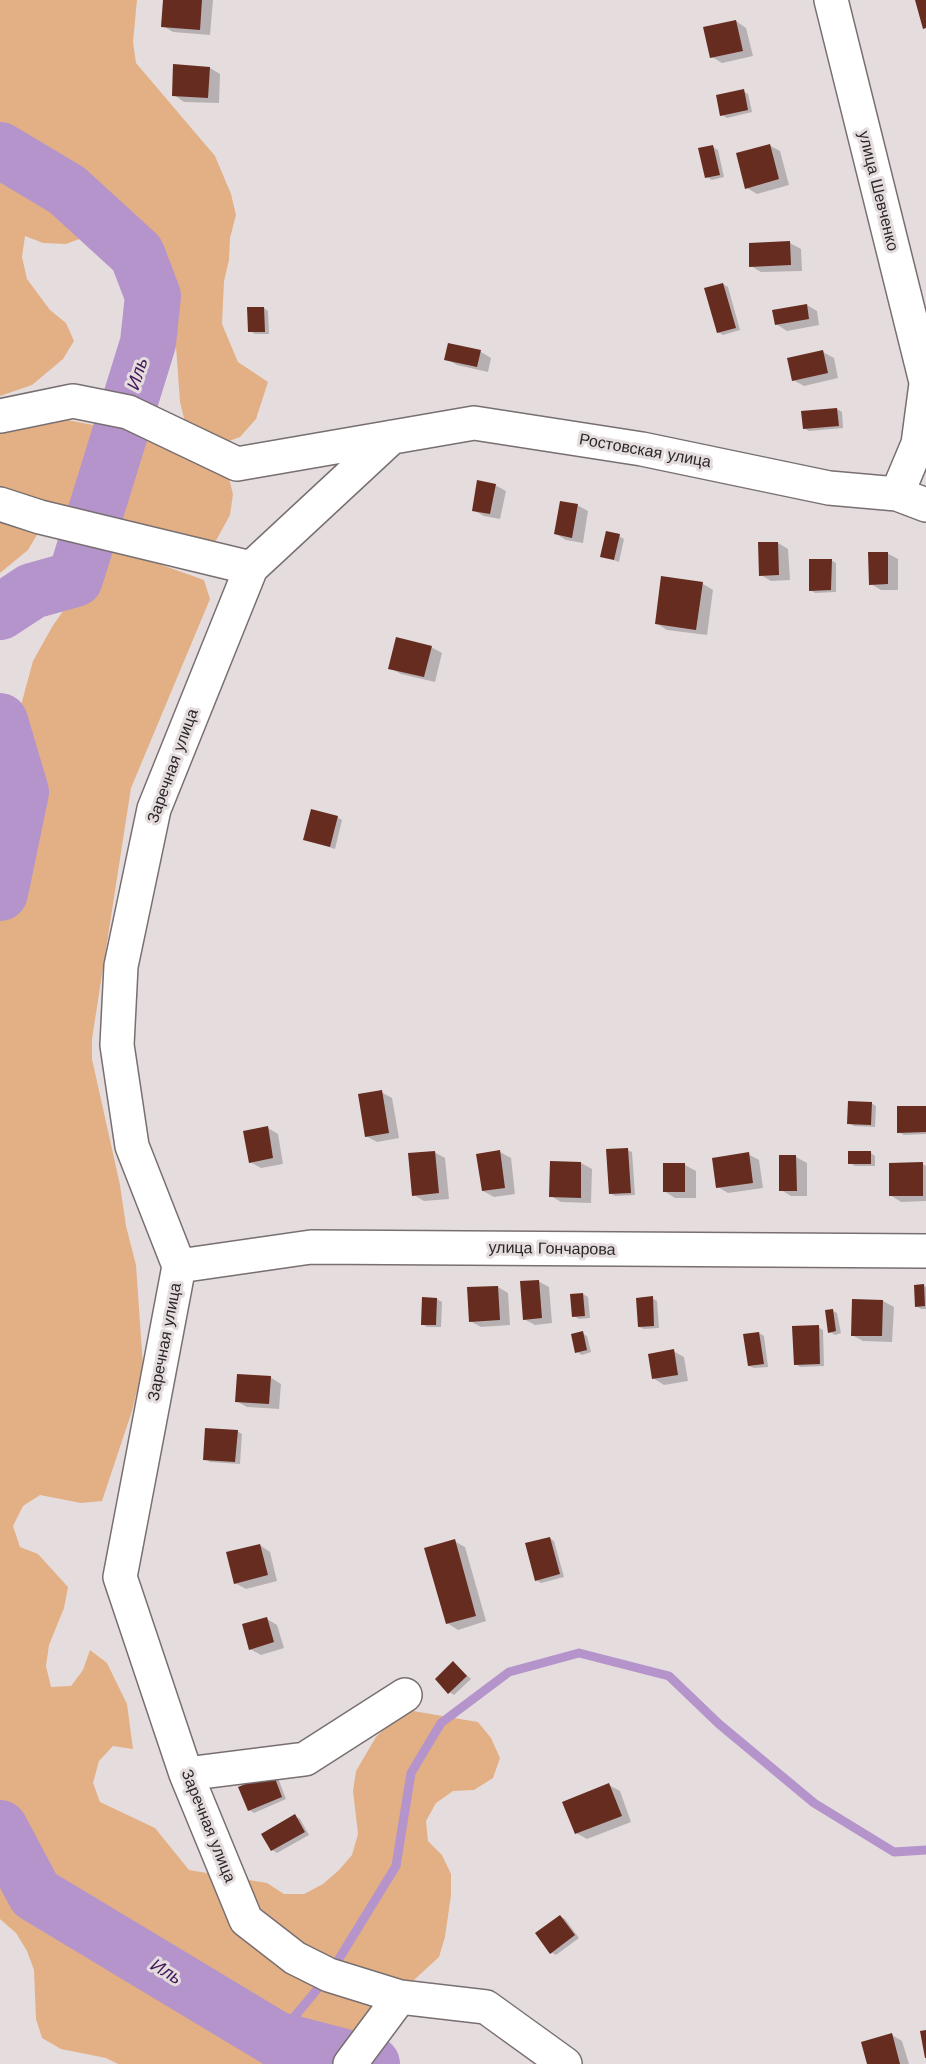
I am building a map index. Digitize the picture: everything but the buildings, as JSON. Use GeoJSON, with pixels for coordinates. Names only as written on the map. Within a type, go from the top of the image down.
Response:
{"type":"FeatureCollection","features":[{"type":"Feature","properties":{"kind":"street","name":"улица Шевченко"},"geometry":{"type":"LineString","coordinates":[[831,0],[926,383],[911,499]]}},
{"type":"Feature","properties":{"kind":"street","name":"Ростовская улица"},"geometry":{"type":"LineString","coordinates":[[0,416],[73,401],[128,412],[237,464],[474,423],[642,448],[829,488],[911,499]]}},
{"type":"Feature","properties":{"kind":"street","name":"Заречная улица"},"geometry":{"type":"LineString","coordinates":[[392,437],[251,568],[154,809],[121,966],[117,1045],[132,1146],[179,1266],[120,1577],[186,1774],[246,1920],[295,1958],[320,1971],[400,1997],[486,2007],[565,2064]]}},
{"type":"Feature","properties":{"kind":"street"},"geometry":{"type":"LineString","coordinates":[[0,504],[40,517],[251,568]]}},
{"type":"Feature","properties":{"kind":"street","name":"улица Гончарова"},"geometry":{"type":"LineString","coordinates":[[179,1266],[312,1247],[926,1251]]}},
{"type":"Feature","properties":{"kind":"street"},"geometry":{"type":"LineString","coordinates":[[186,1774],[305,1759],[405,1695]]}},
{"type":"Feature","properties":{"kind":"street"},"geometry":{"type":"LineString","coordinates":[[357,2055],[400,1997]]}},
{"type":"Feature","properties":{"kind":"shaded area"},"geometry":{"type":"Polygon","coordinates":[[[0,0],[137,0],[133,42],[136,63],[215,156],[231,194],[236,215],[224,281],[222,324],[238,362],[268,382],[256,419],[240,437],[221,444],[185,422],[180,402],[173,305],[166,283],[144,247],[124,236],[104,230],[66,244],[43,243],[25,236],[22,257],[27,279],[50,310],[66,323],[74,341],[63,359],[32,385],[0,396],[0,0]]]}},
{"type":"Feature","properties":{"kind":"shaded area"},"geometry":{"type":"Polygon","coordinates":[[[47,416],[160,438],[228,475],[233,494],[230,515],[213,546],[0,494],[0,431],[47,416]]]}},
{"type":"Feature","properties":{"kind":"shaded area"},"geometry":{"type":"Polygon","coordinates":[[[0,517],[38,533],[28,550],[0,573],[0,517]]]}},
{"type":"Feature","properties":{"kind":"shaded area"},"geometry":{"type":"Polygon","coordinates":[[[108,546],[204,580],[210,599],[131,788],[92,1039],[92,1059],[136,1265],[143,1366],[132,1411],[102,1501],[81,1503],[40,1495],[23,1506],[13,1526],[20,1547],[38,1554],[68,1587],[64,1608],[49,1645],[46,1666],[51,1687],[71,1686],[83,1670],[90,1650],[107,1663],[127,1704],[133,1749],[113,1746],[99,1761],[93,1783],[100,1802],[155,1828],[189,1870],[267,1883],[284,1894],[304,1894],[323,1884],[352,1855],[358,1834],[353,1791],[356,1771],[376,1737],[391,1722],[407,1710],[478,1722],[491,1738],[500,1758],[493,1778],[474,1790],[453,1791],[436,1803],[426,1821],[428,1841],[442,1855],[451,1874],[451,1895],[445,1937],[439,1957],[378,2013],[332,2064],[118,2064],[106,2058],[61,2049],[42,2038],[36,2019],[34,1970],[27,1951],[16,1933],[0,1919],[0,714],[17,720],[33,661],[52,627],[108,546]]]}},
{"type":"Feature","properties":{"kind":"waterway","name":"Иль"},"geometry":{"type":"LineString","coordinates":[[0,150],[67,190],[137,254],[153,296],[148,343],[75,579],[32,591],[0,612]]}},
{"type":"Feature","properties":{"kind":"waterway","name":"Иль"},"geometry":{"type":"LineString","coordinates":[[0,721],[21,792],[0,893]]}},
{"type":"Feature","properties":{"kind":"waterway"},"geometry":{"type":"LineString","coordinates":[[276,2039],[329,1975],[396,1866],[411,1773],[441,1723],[509,1672],[579,1653],[669,1676],[719,1724],[814,1803],[894,1852],[926,1850]]}},
{"type":"Feature","properties":{"kind":"waterway","name":"Иль"},"geometry":{"type":"LineString","coordinates":[[0,1828],[35,1894],[276,2039],[372,2064]]}}]}
